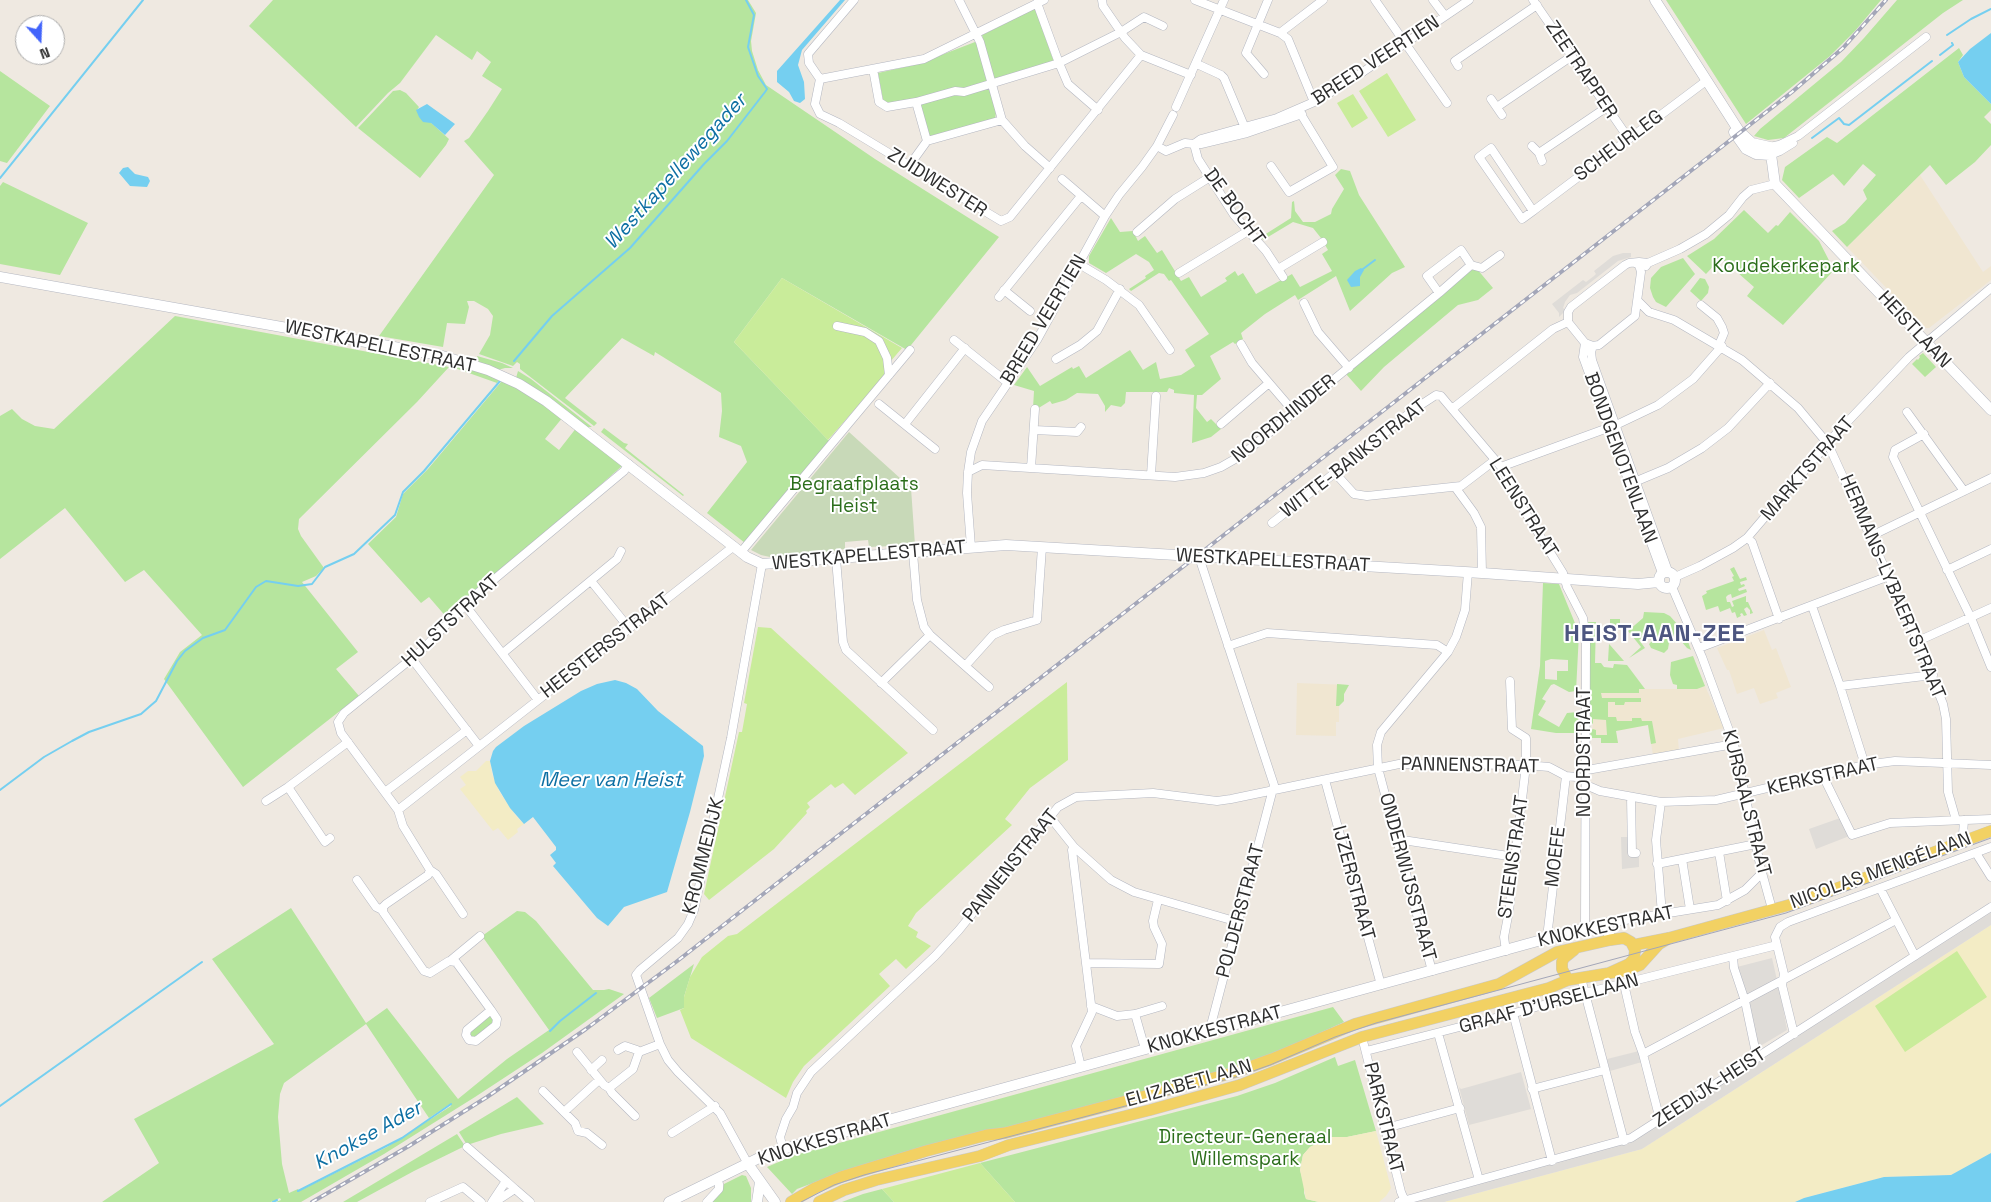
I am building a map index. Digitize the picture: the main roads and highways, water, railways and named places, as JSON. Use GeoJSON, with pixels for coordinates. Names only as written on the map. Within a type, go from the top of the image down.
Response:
{"type":"FeatureCollection","features":[{"type":"Feature","properties":{"kind":"main road","name":"NICOLAS MENGÉLAAN"},"geometry":{"type":"LineString","coordinates":[[1772,909],[1811,898],[1991,831]]}},
{"type":"Feature","properties":{"kind":"main road","name":"ELIZABETLAAN"},"geometry":{"type":"LineString","coordinates":[[791,1202],[815,1188],[841,1177],[926,1151],[987,1135],[1005,1133],[1236,1072],[1355,1024],[1499,984],[1521,973],[1549,955],[1580,946],[1624,938],[1634,945],[1669,938],[1772,909]]}},
{"type":"Feature","properties":{"kind":"main road","name":"ELIZABETLAAN"},"geometry":{"type":"LineString","coordinates":[[819,1202],[844,1190],[876,1180],[980,1156],[1009,1145],[1164,1106],[1240,1084],[1362,1037],[1549,988],[1568,980],[1634,968],[1659,944],[1669,938]]}},
{"type":"Feature","properties":{"kind":"main road","name":"ELIZABETLAAN"},"geometry":{"type":"LineString","coordinates":[[1607,974],[1631,962],[1635,955],[1634,945]]}},
{"type":"Feature","properties":{"kind":"main road"},"geometry":{"type":"LineString","coordinates":[[1568,980],[1562,969],[1562,962],[1564,958],[1580,946]]}},
{"type":"Feature","properties":{"kind":"water"},"geometry":{"type":"Polygon","coordinates":[[[840,0],[845,0],[802,50],[798,65],[804,82],[805,99],[800,103],[794,101],[789,92],[777,82],[777,71],[840,0]]]}},
{"type":"Feature","properties":{"kind":"water"},"geometry":{"type":"Polygon","coordinates":[[[1991,33],[1991,104],[1964,77],[1958,62],[1970,49],[1991,33]]]}},
{"type":"Feature","properties":{"kind":"water"},"geometry":{"type":"Polygon","coordinates":[[[427,104],[455,124],[445,135],[431,123],[423,122],[419,117],[416,110],[427,104]]]}},
{"type":"Feature","properties":{"kind":"water"},"geometry":{"type":"Polygon","coordinates":[[[128,167],[135,174],[148,177],[150,181],[147,187],[130,186],[119,173],[123,168],[128,167]]]}},
{"type":"Feature","properties":{"kind":"water"},"geometry":{"type":"Polygon","coordinates":[[[1361,268],[1364,270],[1360,277],[1360,286],[1351,287],[1347,280],[1355,271],[1361,268]]]}},
{"type":"Feature","properties":{"kind":"water","name":"Meer van Heist"},"geometry":{"type":"Polygon","coordinates":[[[615,680],[637,689],[658,711],[703,746],[704,756],[667,892],[624,907],[608,926],[597,918],[553,866],[556,863],[550,855],[556,850],[556,847],[533,817],[524,824],[510,808],[495,783],[490,761],[496,747],[524,726],[581,691],[597,684],[615,680]]]}},
{"type":"Feature","properties":{"kind":"water"},"geometry":{"type":"Polygon","coordinates":[[[1991,1153],[1991,1202],[1795,1202],[1884,1177],[1951,1175],[1991,1153]]]}},
{"type":"Feature","properties":{"kind":"waterway"},"geometry":{"type":"LineString","coordinates":[[0,178],[143,0]]}},
{"type":"Feature","properties":{"kind":"waterway","name":"Westkapellewegader"},"geometry":{"type":"LineString","coordinates":[[514,361],[552,316],[630,248],[704,164],[727,141],[767,89],[758,76],[748,47],[754,15],[746,0]]}},
{"type":"Feature","properties":{"kind":"waterway"},"geometry":{"type":"LineString","coordinates":[[1947,35],[1971,19],[1991,9]]}},
{"type":"Feature","properties":{"kind":"waterway"},"geometry":{"type":"LineString","coordinates":[[1940,55],[1953,45],[1952,43]]}},
{"type":"Feature","properties":{"kind":"waterway"},"geometry":{"type":"LineString","coordinates":[[1812,138],[1839,118],[1844,124],[1849,125],[1932,61]]}},
{"type":"Feature","properties":{"kind":"waterway"},"geometry":{"type":"LineString","coordinates":[[1363,269],[1375,260]]}},
{"type":"Feature","properties":{"kind":"waterway","name":"Westkapellewegader"},"geometry":{"type":"LineString","coordinates":[[0,790],[44,757],[72,741],[89,732],[141,714],[156,701],[177,661],[185,651],[203,638],[225,630],[256,587],[266,581],[298,586],[312,584],[325,567],[354,554],[395,515],[403,492],[424,471],[500,381]]}},
{"type":"Feature","properties":{"kind":"waterway"},"geometry":{"type":"LineString","coordinates":[[0,1106],[202,962]]}},
{"type":"Feature","properties":{"kind":"waterway","name":"Knokse Ader"},"geometry":{"type":"LineString","coordinates":[[550,1031],[596,993]]}},
{"type":"Feature","properties":{"kind":"waterway","name":"Knokse Ader"},"geometry":{"type":"LineString","coordinates":[[298,1191],[402,1138],[451,1104]]}},
{"type":"Feature","properties":{"kind":"waterway","name":"Knokse Ader"},"geometry":{"type":"LineString","coordinates":[[273,1202],[277,1200]]}},
{"type":"Feature","properties":{"kind":"tram line"},"geometry":{"type":"LineString","coordinates":[[801,1202],[834,1185],[864,1175],[1239,1076],[1335,1037],[1376,1023],[1786,913],[1991,838]]}},
{"type":"Feature","properties":{"kind":"railway"},"geometry":{"type":"LineString","coordinates":[[312,1202],[409,1146],[487,1097],[586,1029],[676,962],[1792,92],[1843,48],[1886,0]]}},
{"type":"Feature","properties":{"kind":"district","name":"HEIST-AAN-ZEE"},"geometry":{"type":"Point","coordinates":[1655,634]}},
{"type":"Feature","properties":{"kind":"park label","name":"Koudekerkepark"},"geometry":{"type":"Point","coordinates":[1786,267]}},
{"type":"Feature","properties":{"kind":"park label","name":"Begraafplaats Heist"},"geometry":{"type":"Point","coordinates":[854,496]}},
{"type":"Feature","properties":{"kind":"park label","name":"Directeur-Generaal Willemspark"},"geometry":{"type":"Point","coordinates":[1245,1149]}}]}
